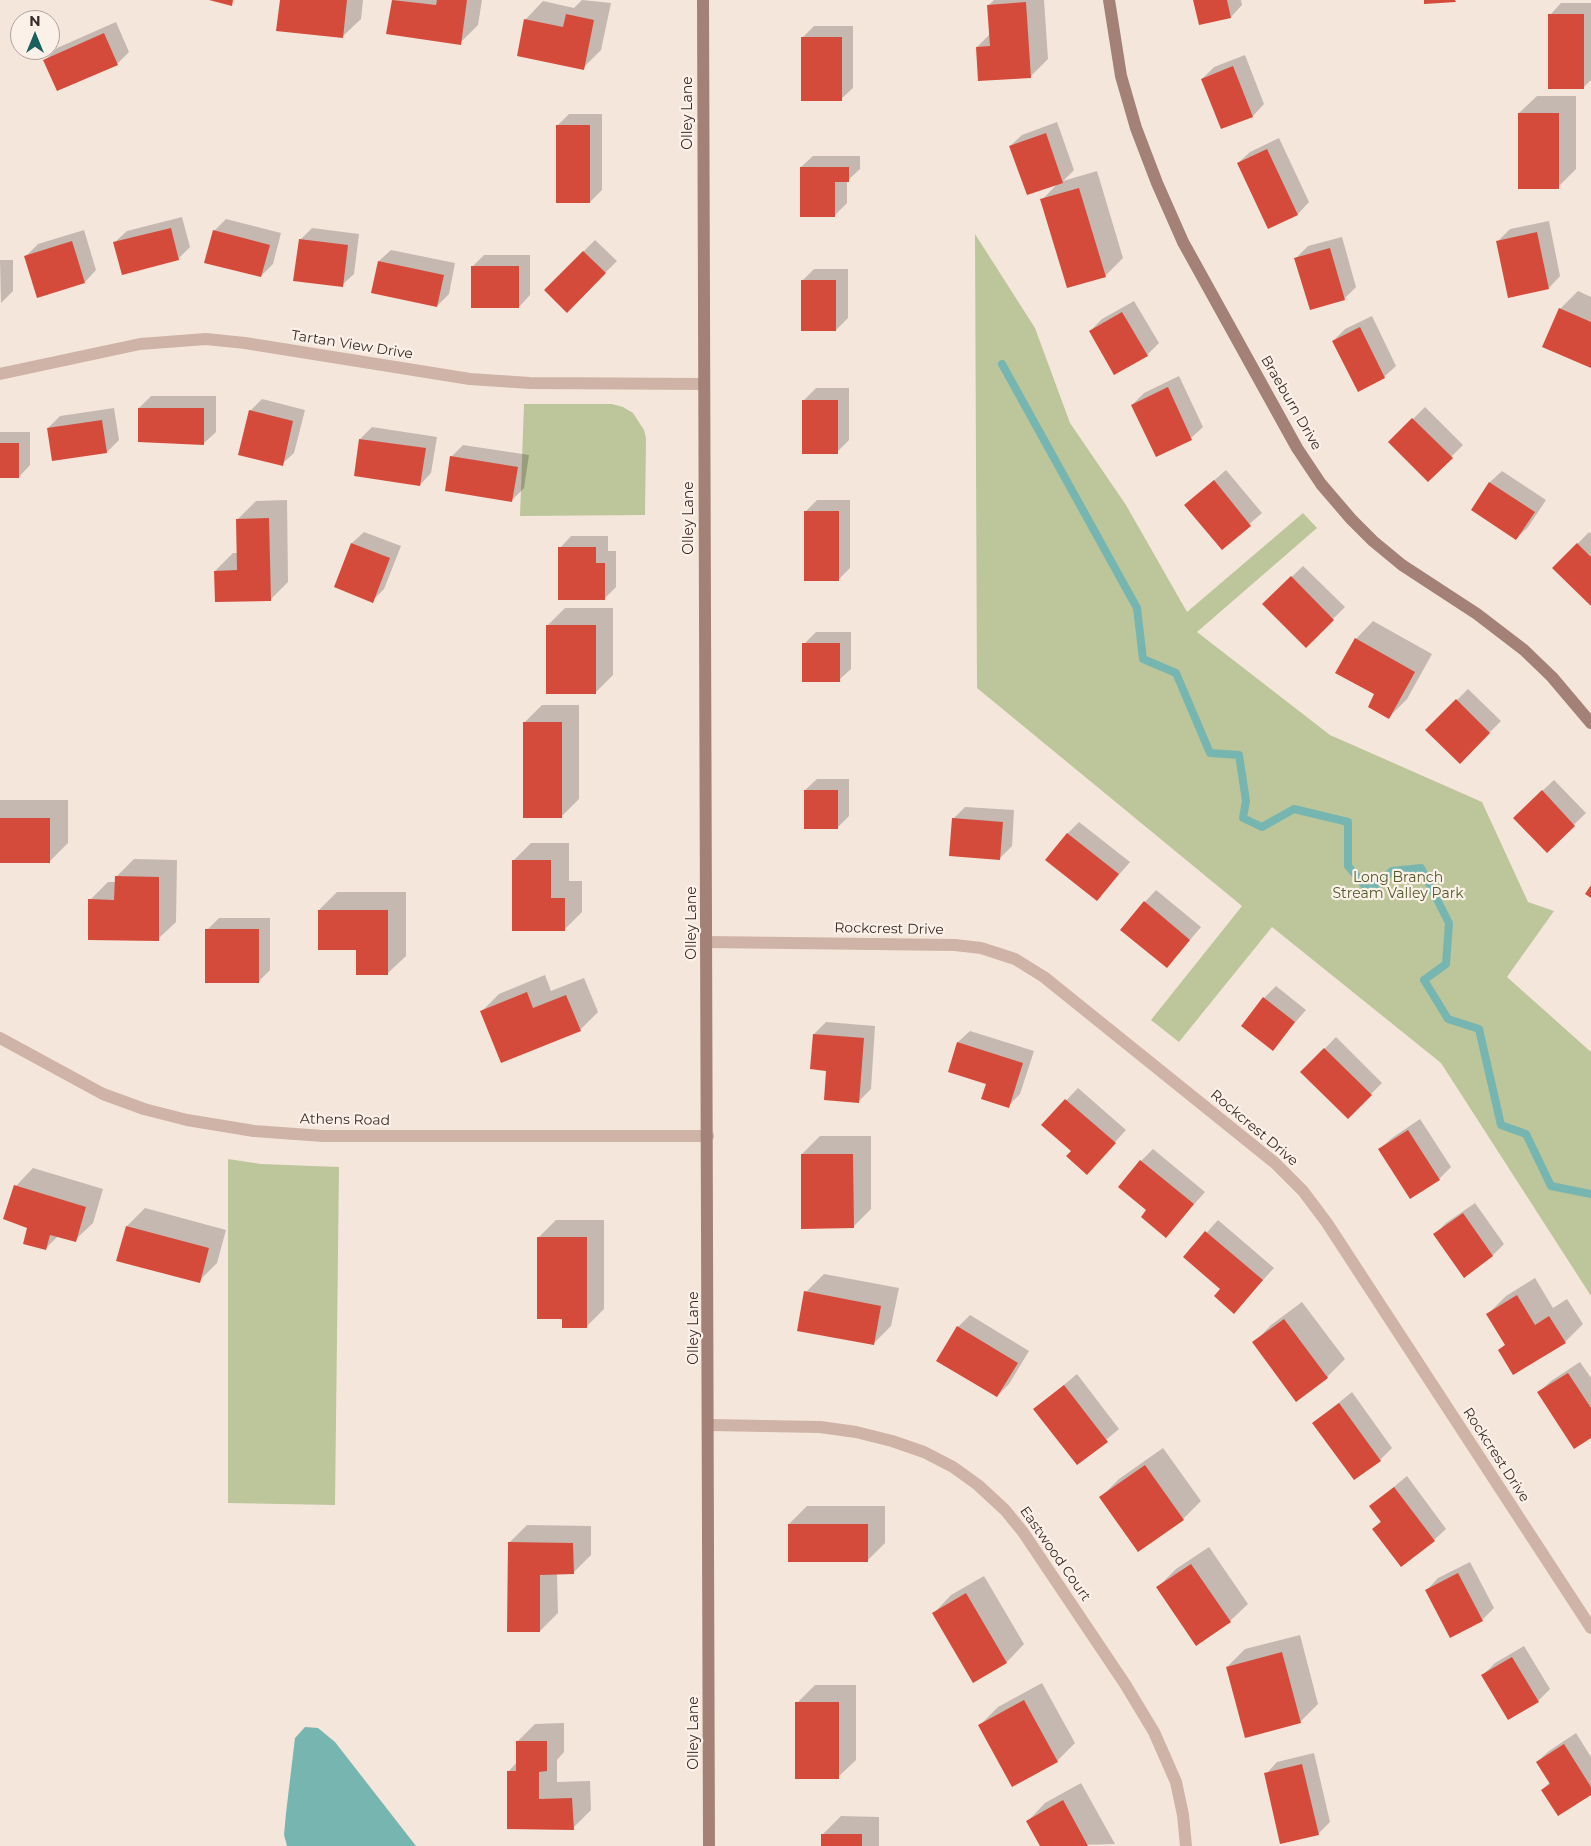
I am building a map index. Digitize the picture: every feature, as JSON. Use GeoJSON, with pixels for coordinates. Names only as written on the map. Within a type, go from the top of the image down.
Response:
{"type":"FeatureCollection","features":[{"type":"Feature","properties":{"kind":"main road","name":"Olley Lane"},"geometry":{"type":"LineString","coordinates":[[703,0],[709,1846]]}},
{"type":"Feature","properties":{"kind":"main road","name":"Braeburn Drive"},"geometry":{"type":"LineString","coordinates":[[1109,0],[1121,76],[1136,128],[1157,183],[1184,242],[1297,448],[1321,484],[1374,541],[1402,565],[1477,614],[1524,650],[1552,677],[1591,723]]}},
{"type":"Feature","properties":{"kind":"street","name":"Tartan View Drive"},"geometry":{"type":"LineString","coordinates":[[0,374],[140,344],[206,339],[245,343],[470,379],[530,383],[704,384]]}},
{"type":"Feature","properties":{"kind":"street","name":"Rockcrest Drive"},"geometry":{"type":"LineString","coordinates":[[707,942],[955,944],[982,948],[1015,958],[1044,977],[1275,1163],[1303,1191],[1327,1223],[1591,1628]]}},
{"type":"Feature","properties":{"kind":"street","name":"Athens Road"},"geometry":{"type":"LineString","coordinates":[[0,1038],[104,1094],[144,1109],[187,1120],[254,1130],[323,1136],[708,1136]]}},
{"type":"Feature","properties":{"kind":"street","name":"Eastwood Court"},"geometry":{"type":"LineString","coordinates":[[709,1425],[820,1427],[856,1432],[892,1441],[924,1452],[953,1467],[978,1485],[1005,1510],[1023,1532],[1088,1628],[1154,1732],[1176,1782],[1184,1815],[1186,1846]]}},
{"type":"Feature","properties":{"kind":"green space","name":"Long Branch Stream Valley Park"},"geometry":{"type":"Polygon","coordinates":[[[975,234],[1035,328],[1070,423],[1126,505],[1187,612],[1303,513],[1317,528],[1197,632],[1330,735],[1482,802],[1528,902],[1554,911],[1507,977],[1591,1052],[1591,1296],[1441,1063],[1272,927],[1179,1042],[1151,1020],[1242,906],[977,688],[975,234]]]}},
{"type":"Feature","properties":{"kind":"green space"},"geometry":{"type":"Polygon","coordinates":[[[524,404],[612,404],[623,407],[633,413],[644,430],[646,438],[645,515],[520,516],[524,404]]]}},
{"type":"Feature","properties":{"kind":"green space"},"geometry":{"type":"Polygon","coordinates":[[[228,1159],[261,1164],[339,1167],[335,1505],[228,1503],[228,1159]]]}},
{"type":"Feature","properties":{"kind":"water"},"geometry":{"type":"Polygon","coordinates":[[[305,1727],[318,1728],[335,1742],[416,1846],[287,1846],[284,1835],[295,1738],[305,1727]]]}},
{"type":"Feature","properties":{"kind":"building"},"geometry":{"type":"Polygon","coordinates":[[[209,0],[233,0],[232,6],[209,0]]]}},
{"type":"Feature","properties":{"kind":"building"},"geometry":{"type":"Polygon","coordinates":[[[280,0],[347,0],[343,38],[276,31],[280,0]]]}},
{"type":"Feature","properties":{"kind":"building"},"geometry":{"type":"Polygon","coordinates":[[[392,0],[436,5],[437,0],[467,0],[461,45],[386,34],[392,0]]]}},
{"type":"Feature","properties":{"kind":"building"},"geometry":{"type":"Polygon","coordinates":[[[1193,0],[1227,0],[1231,18],[1199,25],[1193,0]]]}},
{"type":"Feature","properties":{"kind":"building"},"geometry":{"type":"Polygon","coordinates":[[[1424,0],[1455,0],[1456,2],[1424,4],[1424,0]]]}},
{"type":"Feature","properties":{"kind":"building"},"geometry":{"type":"Polygon","coordinates":[[[1026,2],[1031,78],[978,81],[976,47],[990,46],[987,5],[1026,2]]]}},
{"type":"Feature","properties":{"kind":"building"},"geometry":{"type":"Polygon","coordinates":[[[566,14],[594,20],[584,70],[517,56],[524,19],[563,27],[566,14]]]}},
{"type":"Feature","properties":{"kind":"building"},"geometry":{"type":"Polygon","coordinates":[[[1548,14],[1584,14],[1584,89],[1548,89],[1548,14]]]}},
{"type":"Feature","properties":{"kind":"building"},"geometry":{"type":"Polygon","coordinates":[[[104,33],[118,65],[57,91],[43,60],[60,60],[60,52],[104,33]]]}},
{"type":"Feature","properties":{"kind":"building"},"geometry":{"type":"Polygon","coordinates":[[[801,37],[842,37],[842,101],[801,101],[801,37]]]}},
{"type":"Feature","properties":{"kind":"building"},"geometry":{"type":"Polygon","coordinates":[[[1233,66],[1253,117],[1221,129],[1201,79],[1233,66]]]}},
{"type":"Feature","properties":{"kind":"building"},"geometry":{"type":"Polygon","coordinates":[[[1518,113],[1559,113],[1559,189],[1518,189],[1518,113]]]}},
{"type":"Feature","properties":{"kind":"building"},"geometry":{"type":"Polygon","coordinates":[[[556,125],[590,125],[590,203],[556,203],[556,125]]]}},
{"type":"Feature","properties":{"kind":"building"},"geometry":{"type":"Polygon","coordinates":[[[1046,133],[1063,183],[1027,195],[1009,146],[1046,133]]]}},
{"type":"Feature","properties":{"kind":"building"},"geometry":{"type":"Polygon","coordinates":[[[1267,149],[1298,215],[1268,229],[1237,163],[1267,149]]]}},
{"type":"Feature","properties":{"kind":"building"},"geometry":{"type":"Polygon","coordinates":[[[800,167],[849,167],[849,182],[835,182],[835,217],[800,217],[800,167]]]}},
{"type":"Feature","properties":{"kind":"building"},"geometry":{"type":"Polygon","coordinates":[[[1079,188],[1106,277],[1067,288],[1040,199],[1079,188]]]}},
{"type":"Feature","properties":{"kind":"building"},"geometry":{"type":"Polygon","coordinates":[[[171,228],[179,260],[122,275],[113,242],[171,228]]]}},
{"type":"Feature","properties":{"kind":"building"},"geometry":{"type":"Polygon","coordinates":[[[213,230],[270,245],[261,277],[204,263],[213,230]]]}},
{"type":"Feature","properties":{"kind":"building"},"geometry":{"type":"Polygon","coordinates":[[[1537,232],[1549,289],[1508,298],[1496,241],[1537,232]]]}},
{"type":"Feature","properties":{"kind":"building"},"geometry":{"type":"Polygon","coordinates":[[[299,239],[348,245],[343,287],[293,281],[299,239]]]}},
{"type":"Feature","properties":{"kind":"building"},"geometry":{"type":"Polygon","coordinates":[[[72,241],[85,283],[37,298],[24,256],[72,241]]]}},
{"type":"Feature","properties":{"kind":"building"},"geometry":{"type":"Polygon","coordinates":[[[1330,248],[1345,300],[1310,310],[1294,258],[1330,248]]]}},
{"type":"Feature","properties":{"kind":"building"},"geometry":{"type":"Polygon","coordinates":[[[583,251],[606,273],[567,313],[544,290],[583,251]]]}},
{"type":"Feature","properties":{"kind":"building"},"geometry":{"type":"Polygon","coordinates":[[[378,261],[444,275],[437,307],[371,293],[378,261]]]}},
{"type":"Feature","properties":{"kind":"building"},"geometry":{"type":"Polygon","coordinates":[[[471,266],[519,266],[519,308],[471,308],[471,266]]]}},
{"type":"Feature","properties":{"kind":"building"},"geometry":{"type":"Polygon","coordinates":[[[801,280],[836,280],[836,331],[801,331],[801,280]]]}},
{"type":"Feature","properties":{"kind":"building"},"geometry":{"type":"Polygon","coordinates":[[[1559,308],[1591,322],[1591,368],[1542,347],[1559,308]]]}},
{"type":"Feature","properties":{"kind":"building"},"geometry":{"type":"Polygon","coordinates":[[[1122,312],[1148,356],[1114,375],[1089,331],[1122,312]]]}},
{"type":"Feature","properties":{"kind":"building"},"geometry":{"type":"Polygon","coordinates":[[[1360,327],[1385,378],[1358,392],[1332,341],[1360,327]]]}},
{"type":"Feature","properties":{"kind":"building"},"geometry":{"type":"Polygon","coordinates":[[[1168,387],[1192,440],[1156,457],[1131,405],[1168,387]]]}},
{"type":"Feature","properties":{"kind":"building"},"geometry":{"type":"Polygon","coordinates":[[[802,400],[838,400],[838,454],[802,454],[802,400]]]}},
{"type":"Feature","properties":{"kind":"building"},"geometry":{"type":"Polygon","coordinates":[[[138,408],[204,408],[204,445],[138,442],[138,408]]]}},
{"type":"Feature","properties":{"kind":"building"},"geometry":{"type":"Polygon","coordinates":[[[249,410],[293,421],[283,466],[238,455],[249,410]]]}},
{"type":"Feature","properties":{"kind":"building"},"geometry":{"type":"Polygon","coordinates":[[[1412,418],[1453,458],[1428,482],[1388,442],[1412,418]]]}},
{"type":"Feature","properties":{"kind":"building"},"geometry":{"type":"Polygon","coordinates":[[[102,420],[107,453],[52,461],[47,428],[102,420]]]}},
{"type":"Feature","properties":{"kind":"building"},"geometry":{"type":"Polygon","coordinates":[[[359,439],[426,448],[420,486],[354,476],[359,439]]]}},
{"type":"Feature","properties":{"kind":"building"},"geometry":{"type":"Polygon","coordinates":[[[0,443],[19,443],[19,478],[0,478],[0,443]]]}},
{"type":"Feature","properties":{"kind":"building"},"geometry":{"type":"Polygon","coordinates":[[[450,456],[518,467],[512,502],[445,491],[450,456]]]}},
{"type":"Feature","properties":{"kind":"building"},"geometry":{"type":"Polygon","coordinates":[[[1214,480],[1251,526],[1222,550],[1184,505],[1214,480]]]}},
{"type":"Feature","properties":{"kind":"building"},"geometry":{"type":"Polygon","coordinates":[[[1489,482],[1535,512],[1516,540],[1471,510],[1489,482]]]}},
{"type":"Feature","properties":{"kind":"building"},"geometry":{"type":"Polygon","coordinates":[[[804,511],[839,511],[839,581],[804,581],[804,511]]]}},
{"type":"Feature","properties":{"kind":"building"},"geometry":{"type":"Polygon","coordinates":[[[269,518],[271,601],[215,602],[214,571],[237,570],[236,519],[269,518]]]}},
{"type":"Feature","properties":{"kind":"building"},"geometry":{"type":"Polygon","coordinates":[[[351,543],[390,558],[373,603],[334,587],[351,543]]]}},
{"type":"Feature","properties":{"kind":"building"},"geometry":{"type":"Polygon","coordinates":[[[1577,543],[1591,557],[1591,606],[1552,568],[1577,543]]]}},
{"type":"Feature","properties":{"kind":"building"},"geometry":{"type":"Polygon","coordinates":[[[558,547],[596,547],[596,563],[605,563],[605,600],[558,600],[558,547]]]}},
{"type":"Feature","properties":{"kind":"building"},"geometry":{"type":"Polygon","coordinates":[[[1291,576],[1334,620],[1306,648],[1262,604],[1291,576]]]}},
{"type":"Feature","properties":{"kind":"building"},"geometry":{"type":"Polygon","coordinates":[[[546,625],[596,625],[596,694],[546,694],[546,625]]]}},
{"type":"Feature","properties":{"kind":"building"},"geometry":{"type":"Polygon","coordinates":[[[1355,638],[1415,672],[1389,719],[1368,707],[1374,694],[1335,673],[1355,638]]]}},
{"type":"Feature","properties":{"kind":"building"},"geometry":{"type":"Polygon","coordinates":[[[802,643],[840,643],[840,682],[802,682],[802,643]]]}},
{"type":"Feature","properties":{"kind":"building"},"geometry":{"type":"Polygon","coordinates":[[[1456,699],[1490,733],[1460,764],[1425,730],[1456,699]]]}},
{"type":"Feature","properties":{"kind":"building"},"geometry":{"type":"Polygon","coordinates":[[[523,722],[562,722],[562,818],[523,818],[523,722]]]}},
{"type":"Feature","properties":{"kind":"building"},"geometry":{"type":"Polygon","coordinates":[[[804,790],[838,790],[838,829],[804,829],[804,790]]]}},
{"type":"Feature","properties":{"kind":"building"},"geometry":{"type":"Polygon","coordinates":[[[1542,790],[1575,826],[1547,853],[1513,818],[1542,790]]]}},
{"type":"Feature","properties":{"kind":"building"},"geometry":{"type":"Polygon","coordinates":[[[0,818],[50,818],[50,863],[0,863],[0,818]]]}},
{"type":"Feature","properties":{"kind":"building"},"geometry":{"type":"Polygon","coordinates":[[[952,818],[1003,822],[1000,860],[949,856],[952,818]]]}},
{"type":"Feature","properties":{"kind":"building"},"geometry":{"type":"Polygon","coordinates":[[[1067,833],[1119,874],[1097,901],[1045,860],[1067,833]]]}},
{"type":"Feature","properties":{"kind":"building"},"geometry":{"type":"Polygon","coordinates":[[[512,860],[551,860],[551,898],[565,898],[565,931],[512,931],[512,860]]]}},
{"type":"Feature","properties":{"kind":"building"},"geometry":{"type":"Polygon","coordinates":[[[115,876],[159,877],[159,941],[88,940],[88,899],[114,900],[115,876]]]}},
{"type":"Feature","properties":{"kind":"building"},"geometry":{"type":"Polygon","coordinates":[[[1591,885],[1591,898],[1585,894],[1591,885]]]}},
{"type":"Feature","properties":{"kind":"building"},"geometry":{"type":"Polygon","coordinates":[[[1144,901],[1190,940],[1167,968],[1120,930],[1144,901]]]}},
{"type":"Feature","properties":{"kind":"building"},"geometry":{"type":"Polygon","coordinates":[[[318,910],[388,910],[388,975],[356,975],[356,950],[318,950],[318,910]]]}},
{"type":"Feature","properties":{"kind":"building"},"geometry":{"type":"Polygon","coordinates":[[[205,929],[259,929],[259,983],[205,983],[205,929]]]}},
{"type":"Feature","properties":{"kind":"building"},"geometry":{"type":"Polygon","coordinates":[[[527,992],[533,1008],[566,995],[581,1031],[501,1063],[480,1011],[527,992]]]}},
{"type":"Feature","properties":{"kind":"building"},"geometry":{"type":"Polygon","coordinates":[[[1263,997],[1295,1022],[1273,1051],[1241,1026],[1263,997]]]}},
{"type":"Feature","properties":{"kind":"building"},"geometry":{"type":"Polygon","coordinates":[[[813,1034],[864,1038],[859,1103],[824,1100],[826,1071],[810,1069],[813,1034]]]}},
{"type":"Feature","properties":{"kind":"building"},"geometry":{"type":"Polygon","coordinates":[[[957,1042],[1023,1063],[1009,1108],[981,1099],[986,1084],[948,1072],[957,1042]]]}},
{"type":"Feature","properties":{"kind":"building"},"geometry":{"type":"Polygon","coordinates":[[[1324,1048],[1372,1095],[1348,1119],[1300,1072],[1324,1048]]]}},
{"type":"Feature","properties":{"kind":"building"},"geometry":{"type":"Polygon","coordinates":[[[1065,1099],[1116,1143],[1087,1175],[1066,1156],[1071,1151],[1041,1125],[1065,1099]]]}},
{"type":"Feature","properties":{"kind":"building"},"geometry":{"type":"Polygon","coordinates":[[[1408,1130],[1440,1180],[1410,1199],[1378,1149],[1408,1130]]]}},
{"type":"Feature","properties":{"kind":"building"},"geometry":{"type":"Polygon","coordinates":[[[801,1154],[853,1154],[854,1228],[801,1229],[801,1154]]]}},
{"type":"Feature","properties":{"kind":"building"},"geometry":{"type":"Polygon","coordinates":[[[1140,1160],[1194,1204],[1166,1238],[1141,1217],[1146,1210],[1118,1187],[1140,1160]]]}},
{"type":"Feature","properties":{"kind":"building"},"geometry":{"type":"Polygon","coordinates":[[[14,1185],[86,1207],[76,1242],[50,1235],[46,1250],[23,1244],[27,1228],[3,1219],[14,1185]]]}},
{"type":"Feature","properties":{"kind":"building"},"geometry":{"type":"Polygon","coordinates":[[[1463,1213],[1493,1256],[1464,1278],[1433,1234],[1463,1213]]]}},
{"type":"Feature","properties":{"kind":"building"},"geometry":{"type":"Polygon","coordinates":[[[126,1226],[209,1248],[200,1283],[116,1261],[126,1226]]]}},
{"type":"Feature","properties":{"kind":"building"},"geometry":{"type":"Polygon","coordinates":[[[1205,1231],[1263,1280],[1234,1314],[1214,1296],[1220,1289],[1183,1257],[1205,1231]]]}},
{"type":"Feature","properties":{"kind":"building"},"geometry":{"type":"Polygon","coordinates":[[[537,1237],[587,1237],[587,1328],[562,1328],[562,1319],[537,1319],[537,1237]]]}},
{"type":"Feature","properties":{"kind":"building"},"geometry":{"type":"Polygon","coordinates":[[[804,1291],[881,1306],[874,1345],[797,1331],[804,1291]]]}},
{"type":"Feature","properties":{"kind":"building"},"geometry":{"type":"Polygon","coordinates":[[[1517,1295],[1535,1325],[1549,1316],[1566,1343],[1513,1375],[1498,1350],[1505,1345],[1486,1314],[1517,1295]]]}},
{"type":"Feature","properties":{"kind":"building"},"geometry":{"type":"Polygon","coordinates":[[[1284,1319],[1328,1378],[1296,1402],[1252,1342],[1284,1319]]]}},
{"type":"Feature","properties":{"kind":"building"},"geometry":{"type":"Polygon","coordinates":[[[957,1326],[1018,1363],[997,1397],[936,1361],[957,1326]]]}},
{"type":"Feature","properties":{"kind":"building"},"geometry":{"type":"Polygon","coordinates":[[[1568,1373],[1591,1408],[1591,1438],[1574,1449],[1537,1392],[1568,1373]]]}},
{"type":"Feature","properties":{"kind":"building"},"geometry":{"type":"Polygon","coordinates":[[[1064,1385],[1108,1442],[1077,1465],[1033,1409],[1064,1385]]]}},
{"type":"Feature","properties":{"kind":"building"},"geometry":{"type":"Polygon","coordinates":[[[1339,1403],[1381,1461],[1354,1480],[1312,1423],[1339,1403]]]}},
{"type":"Feature","properties":{"kind":"building"},"geometry":{"type":"Polygon","coordinates":[[[1145,1465],[1184,1520],[1138,1552],[1099,1497],[1145,1465]]]}},
{"type":"Feature","properties":{"kind":"building"},"geometry":{"type":"Polygon","coordinates":[[[1394,1487],[1435,1541],[1401,1567],[1372,1529],[1381,1522],[1369,1506],[1394,1487]]]}},
{"type":"Feature","properties":{"kind":"building"},"geometry":{"type":"Polygon","coordinates":[[[788,1524],[868,1524],[868,1562],[788,1562],[788,1524]]]}},
{"type":"Feature","properties":{"kind":"building"},"geometry":{"type":"Polygon","coordinates":[[[508,1542],[573,1543],[574,1574],[540,1575],[540,1632],[507,1632],[508,1542]]]}},
{"type":"Feature","properties":{"kind":"building"},"geometry":{"type":"Polygon","coordinates":[[[1191,1564],[1231,1622],[1196,1646],[1156,1587],[1191,1564]]]}},
{"type":"Feature","properties":{"kind":"building"},"geometry":{"type":"Polygon","coordinates":[[[1458,1573],[1483,1621],[1450,1638],[1425,1590],[1458,1573]]]}},
{"type":"Feature","properties":{"kind":"building"},"geometry":{"type":"Polygon","coordinates":[[[966,1593],[1007,1663],[973,1683],[932,1613],[966,1593]]]}},
{"type":"Feature","properties":{"kind":"building"},"geometry":{"type":"Polygon","coordinates":[[[1282,1652],[1301,1723],[1245,1738],[1226,1667],[1282,1652]]]}},
{"type":"Feature","properties":{"kind":"building"},"geometry":{"type":"Polygon","coordinates":[[[1512,1657],[1539,1702],[1508,1720],[1481,1675],[1512,1657]]]}},
{"type":"Feature","properties":{"kind":"building"},"geometry":{"type":"Polygon","coordinates":[[[1024,1700],[1058,1762],[1012,1787],[978,1725],[1024,1700]]]}},
{"type":"Feature","properties":{"kind":"building"},"geometry":{"type":"Polygon","coordinates":[[[795,1702],[839,1702],[839,1779],[795,1779],[795,1702]]]}},
{"type":"Feature","properties":{"kind":"building"},"geometry":{"type":"Polygon","coordinates":[[[516,1741],[547,1741],[547,1771],[539,1772],[539,1799],[572,1798],[574,1830],[507,1829],[507,1771],[516,1771],[516,1741]]]}},
{"type":"Feature","properties":{"kind":"building"},"geometry":{"type":"Polygon","coordinates":[[[1564,1744],[1591,1787],[1591,1795],[1558,1816],[1541,1790],[1550,1784],[1536,1762],[1564,1744]]]}},
{"type":"Feature","properties":{"kind":"building"},"geometry":{"type":"Polygon","coordinates":[[[1302,1764],[1319,1835],[1280,1844],[1264,1773],[1302,1764]]]}},
{"type":"Feature","properties":{"kind":"building"},"geometry":{"type":"Polygon","coordinates":[[[1063,1800],[1088,1846],[1040,1846],[1026,1821],[1063,1800]]]}},
{"type":"Feature","properties":{"kind":"building"},"geometry":{"type":"Polygon","coordinates":[[[821,1834],[862,1834],[862,1846],[821,1846],[821,1834]]]}},
{"type":"Feature","properties":{"kind":"waterway"},"geometry":{"type":"LineString","coordinates":[[1002,364],[1137,608],[1143,659],[1176,673],[1210,753],[1239,755],[1246,801],[1243,818],[1262,827],[1294,809],[1348,822],[1348,866],[1369,891],[1392,871],[1421,868],[1449,923],[1446,964],[1424,980],[1448,1019],[1479,1029],[1501,1125],[1526,1134],[1551,1186],[1591,1194]]}}]}
